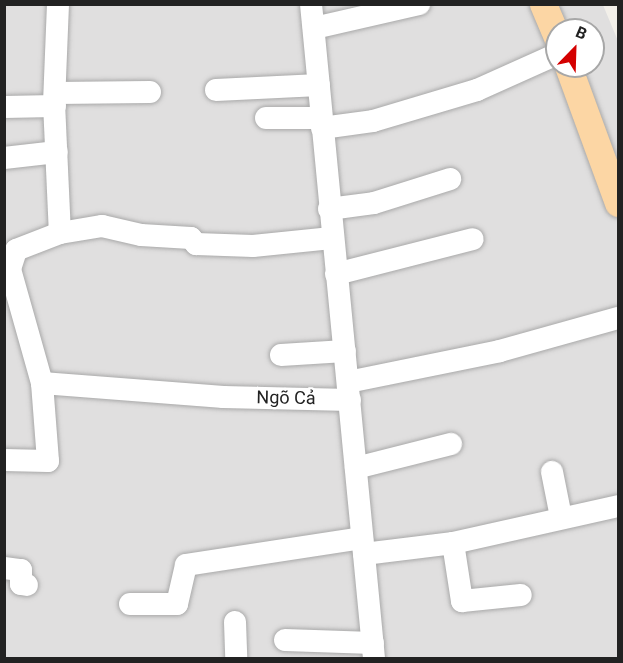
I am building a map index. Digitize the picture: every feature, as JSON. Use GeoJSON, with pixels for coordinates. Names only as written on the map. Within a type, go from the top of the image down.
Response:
{"type":"FeatureCollection","features":[{"type":"Feature","properties":{"kind":"main road"},"geometry":{"type":"LineString","coordinates":[[543,4],[549,18]]}},
{"type":"Feature","properties":{"kind":"main road"},"geometry":{"type":"LineString","coordinates":[[572,78],[618,203]]}},
{"type":"Feature","properties":{"kind":"street"},"geometry":{"type":"LineString","coordinates":[[58,4],[55,99],[60,233]]}},
{"type":"Feature","properties":{"kind":"street"},"geometry":{"type":"LineString","coordinates":[[285,640],[374,651],[345,351],[323,167],[322,123],[311,4]]}},
{"type":"Feature","properties":{"kind":"street"},"geometry":{"type":"LineString","coordinates":[[314,28],[419,4]]}},
{"type":"Feature","properties":{"kind":"street"},"geometry":{"type":"LineString","coordinates":[[266,118],[322,123],[373,121],[477,90],[545,59]]}},
{"type":"Feature","properties":{"kind":"street"},"geometry":{"type":"LineString","coordinates":[[216,90],[319,85]]}},
{"type":"Feature","properties":{"kind":"street"},"geometry":{"type":"LineString","coordinates":[[4,107],[55,99],[150,92]]}},
{"type":"Feature","properties":{"kind":"street"},"geometry":{"type":"LineString","coordinates":[[4,158],[57,152]]}},
{"type":"Feature","properties":{"kind":"street"},"geometry":{"type":"LineString","coordinates":[[329,209],[374,203],[450,179]]}},
{"type":"Feature","properties":{"kind":"street"},"geometry":{"type":"LineString","coordinates":[[4,460],[48,460],[42,383],[7,269],[16,250],[60,233],[102,226],[141,235],[191,238],[196,244],[253,246],[332,238]]}},
{"type":"Feature","properties":{"kind":"street"},"geometry":{"type":"LineString","coordinates":[[336,274],[473,239]]}},
{"type":"Feature","properties":{"kind":"street","name":"Ngõ Cả"},"geometry":{"type":"LineString","coordinates":[[42,383],[223,397],[349,391],[618,318]]}},
{"type":"Feature","properties":{"kind":"street"},"geometry":{"type":"LineString","coordinates":[[281,355],[345,351]]}},
{"type":"Feature","properties":{"kind":"street"},"geometry":{"type":"LineString","coordinates":[[356,468],[411,457],[426,448],[451,444]]}},
{"type":"Feature","properties":{"kind":"street"},"geometry":{"type":"LineString","coordinates":[[552,472],[561,517]]}},
{"type":"Feature","properties":{"kind":"street"},"geometry":{"type":"LineString","coordinates":[[130,604],[177,603],[186,565],[363,546],[453,543],[618,506]]}},
{"type":"Feature","properties":{"kind":"street"},"geometry":{"type":"LineString","coordinates":[[453,543],[462,601],[521,595]]}},
{"type":"Feature","properties":{"kind":"street"},"geometry":{"type":"LineString","coordinates":[[4,568],[21,570],[21,584],[27,585]]}},
{"type":"Feature","properties":{"kind":"street"},"geometry":{"type":"LineString","coordinates":[[235,622],[236,658]]}},
{"type":"Feature","properties":{"kind":"shaded area"},"geometry":{"type":"Polygon","coordinates":[[[4,5],[603,5],[618,41],[618,658],[5,658],[4,5]]]}}]}
